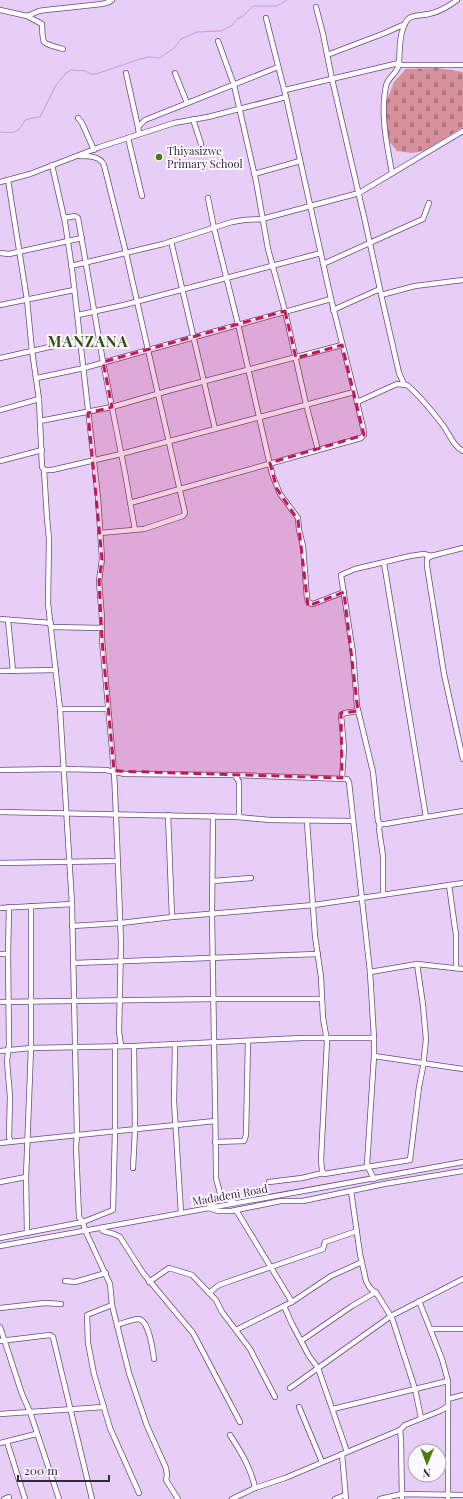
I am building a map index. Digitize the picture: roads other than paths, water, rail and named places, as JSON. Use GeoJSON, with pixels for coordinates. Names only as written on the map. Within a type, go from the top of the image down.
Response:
{"type":"FeatureCollection","features":[{"type":"Feature","properties":{"kind":"street"},"geometry":{"type":"LineString","coordinates":[[27,16],[39,11],[102,4],[112,0]]}},
{"type":"Feature","properties":{"kind":"street"},"geometry":{"type":"LineString","coordinates":[[392,173],[385,133],[383,105],[387,81],[397,71],[399,64],[401,37],[405,24],[411,16],[430,14],[439,11],[457,0]]}},
{"type":"Feature","properties":{"kind":"street"},"geometry":{"type":"LineString","coordinates":[[316,7],[399,373],[404,384],[412,389],[437,417],[455,445],[463,451]]}},
{"type":"Feature","properties":{"kind":"street"},"geometry":{"type":"LineString","coordinates":[[0,10],[27,16],[42,24],[42,39],[45,43],[63,50]]}},
{"type":"Feature","properties":{"kind":"street"},"geometry":{"type":"LineString","coordinates":[[130,503],[363,437],[364,432],[358,402],[354,392],[333,310],[285,90],[266,18]]}},
{"type":"Feature","properties":{"kind":"street"},"geometry":{"type":"LineString","coordinates":[[327,55],[405,24]]}},
{"type":"Feature","properties":{"kind":"street"},"geometry":{"type":"LineString","coordinates":[[218,41],[234,85],[240,109],[272,266],[285,311],[318,450]]}},
{"type":"Feature","properties":{"kind":"street"},"geometry":{"type":"LineString","coordinates":[[285,90],[399,64],[463,65]]}},
{"type":"Feature","properties":{"kind":"street"},"geometry":{"type":"LineString","coordinates":[[138,127],[145,120],[278,67]]}},
{"type":"Feature","properties":{"kind":"street"},"geometry":{"type":"LineString","coordinates":[[126,73],[139,134]]}},
{"type":"Feature","properties":{"kind":"street"},"geometry":{"type":"LineString","coordinates":[[176,73],[187,103]]}},
{"type":"Feature","properties":{"kind":"street"},"geometry":{"type":"LineString","coordinates":[[0,182],[52,166],[139,134],[174,123],[193,120],[286,97]]}},
{"type":"Feature","properties":{"kind":"street"},"geometry":{"type":"LineString","coordinates":[[78,118],[82,123],[94,150]]}},
{"type":"Feature","properties":{"kind":"street"},"geometry":{"type":"LineString","coordinates":[[193,120],[201,144]]}},
{"type":"Feature","properties":{"kind":"street"},"geometry":{"type":"LineString","coordinates":[[71,266],[126,253],[244,220],[262,219],[359,193],[463,131]]}},
{"type":"Feature","properties":{"kind":"street"},"geometry":{"type":"LineString","coordinates":[[128,138],[142,196]]}},
{"type":"Feature","properties":{"kind":"street"},"geometry":{"type":"LineString","coordinates":[[77,156],[98,158],[102,161],[126,253],[185,513],[184,516],[153,526],[135,530],[100,533]]}},
{"type":"Feature","properties":{"kind":"street"},"geometry":{"type":"LineString","coordinates":[[254,174],[300,161]]}},
{"type":"Feature","properties":{"kind":"street"},"geometry":{"type":"LineString","coordinates":[[52,166],[64,218],[78,315],[93,461],[98,492],[102,559],[99,581],[114,772],[121,923],[119,1032],[121,1046]]}},
{"type":"Feature","properties":{"kind":"street"},"geometry":{"type":"LineString","coordinates":[[8,180],[27,300],[32,351],[37,378],[42,467],[44,470],[45,502],[50,539],[48,594],[60,709],[72,904],[75,1001],[76,1147],[79,1214],[81,1220],[84,1222],[85,1230],[110,1284],[112,1305],[129,1373],[147,1426],[166,1468],[166,1480],[178,1499]]}},
{"type":"Feature","properties":{"kind":"street"},"geometry":{"type":"LineString","coordinates":[[208,198],[277,489],[298,518],[303,546],[308,601],[313,604],[344,592]]}},
{"type":"Feature","properties":{"kind":"street"},"geometry":{"type":"LineString","coordinates":[[323,264],[424,219],[430,203]]}},
{"type":"Feature","properties":{"kind":"street"},"geometry":{"type":"LineString","coordinates":[[64,218],[77,216],[135,530]]}},
{"type":"Feature","properties":{"kind":"street"},"geometry":{"type":"LineString","coordinates":[[0,253],[5,254],[82,238]]}},
{"type":"Feature","properties":{"kind":"street"},"geometry":{"type":"LineString","coordinates":[[171,241],[215,429]]}},
{"type":"Feature","properties":{"kind":"street"},"geometry":{"type":"LineString","coordinates":[[78,315],[137,302],[321,253]]}},
{"type":"Feature","properties":{"kind":"street"},"geometry":{"type":"LineString","coordinates":[[381,295],[415,286],[463,280]]}},
{"type":"Feature","properties":{"kind":"street"},"geometry":{"type":"LineString","coordinates":[[333,310],[380,289]]}},
{"type":"Feature","properties":{"kind":"street"},"geometry":{"type":"LineString","coordinates":[[0,305],[74,290]]}},
{"type":"Feature","properties":{"kind":"street"},"geometry":{"type":"LineString","coordinates":[[37,378],[84,368],[331,299]]}},
{"type":"Feature","properties":{"kind":"street"},"geometry":{"type":"LineString","coordinates":[[0,358],[81,340]]}},
{"type":"Feature","properties":{"kind":"street"},"geometry":{"type":"LineString","coordinates":[[40,421],[88,413],[112,407],[342,345]]}},
{"type":"Feature","properties":{"kind":"street"},"geometry":{"type":"LineString","coordinates":[[358,402],[394,385],[404,384]]}},
{"type":"Feature","properties":{"kind":"street"},"geometry":{"type":"LineString","coordinates":[[44,470],[52,470],[121,454],[354,392]]}},
{"type":"Feature","properties":{"kind":"street"},"geometry":{"type":"LineString","coordinates":[[0,410],[39,399]]}},
{"type":"Feature","properties":{"kind":"street"},"geometry":{"type":"LineString","coordinates":[[0,461],[42,450]]}},
{"type":"Feature","properties":{"kind":"street"},"geometry":{"type":"LineString","coordinates":[[383,895],[383,856],[379,829],[380,824],[378,821],[372,766],[358,711],[353,652],[341,575],[355,569],[418,555],[431,556],[463,548]]}},
{"type":"Feature","properties":{"kind":"street"},"geometry":{"type":"LineString","coordinates":[[431,556],[427,559],[427,566],[444,674],[463,759]]}},
{"type":"Feature","properties":{"kind":"street"},"geometry":{"type":"LineString","coordinates":[[384,563],[426,817]]}},
{"type":"Feature","properties":{"kind":"street"},"geometry":{"type":"LineString","coordinates":[[0,619],[51,625],[102,628]]}},
{"type":"Feature","properties":{"kind":"street"},"geometry":{"type":"LineString","coordinates":[[8,620],[12,671]]}},
{"type":"Feature","properties":{"kind":"street"},"geometry":{"type":"LineString","coordinates":[[0,671],[26,672],[56,670]]}},
{"type":"Feature","properties":{"kind":"street"},"geometry":{"type":"LineString","coordinates":[[60,709],[108,709]]}},
{"type":"Feature","properties":{"kind":"street"},"geometry":{"type":"LineString","coordinates":[[342,778],[344,748],[341,716],[343,713],[358,711]]}},
{"type":"Feature","properties":{"kind":"street"},"geometry":{"type":"LineString","coordinates":[[0,770],[63,769],[114,772],[121,774],[235,775],[347,779],[349,782],[370,972],[374,1056],[367,1167],[374,1179]]}},
{"type":"Feature","properties":{"kind":"street"},"geometry":{"type":"LineString","coordinates":[[235,775],[239,782],[239,817]]}},
{"type":"Feature","properties":{"kind":"street"},"geometry":{"type":"LineString","coordinates":[[380,824],[389,824],[463,811]]}},
{"type":"Feature","properties":{"kind":"street"},"geometry":{"type":"LineString","coordinates":[[0,812],[66,812],[116,815],[239,817],[270,820],[353,821]]}},
{"type":"Feature","properties":{"kind":"street"},"geometry":{"type":"LineString","coordinates":[[168,815],[172,917]]}},
{"type":"Feature","properties":{"kind":"street"},"geometry":{"type":"LineString","coordinates":[[212,816],[216,1178],[221,1196],[236,1203]]}},
{"type":"Feature","properties":{"kind":"street"},"geometry":{"type":"LineString","coordinates":[[307,821],[323,1024],[327,1037],[321,1160],[323,1173]]}},
{"type":"Feature","properties":{"kind":"street"},"geometry":{"type":"LineString","coordinates":[[0,863],[117,861]]}},
{"type":"Feature","properties":{"kind":"street"},"geometry":{"type":"LineString","coordinates":[[213,881],[251,878]]}},
{"type":"Feature","properties":{"kind":"street"},"geometry":{"type":"LineString","coordinates":[[72,926],[314,906],[463,883]]}},
{"type":"Feature","properties":{"kind":"street"},"geometry":{"type":"LineString","coordinates":[[449,885],[456,929],[456,968]]}},
{"type":"Feature","properties":{"kind":"street"},"geometry":{"type":"LineString","coordinates":[[0,908],[72,904]]}},
{"type":"Feature","properties":{"kind":"street"},"geometry":{"type":"LineString","coordinates":[[27,1233],[26,1177],[30,1048],[31,906]]}},
{"type":"Feature","properties":{"kind":"street"},"geometry":{"type":"LineString","coordinates":[[9,907],[8,1050],[6,1061],[10,1097],[9,1137],[11,1142]]}},
{"type":"Feature","properties":{"kind":"street"},"geometry":{"type":"LineString","coordinates":[[0,954],[8,954]]}},
{"type":"Feature","properties":{"kind":"street"},"geometry":{"type":"LineString","coordinates":[[74,963],[318,954]]}},
{"type":"Feature","properties":{"kind":"street"},"geometry":{"type":"LineString","coordinates":[[370,972],[416,964],[463,969]]}},
{"type":"Feature","properties":{"kind":"street"},"geometry":{"type":"LineString","coordinates":[[269,1182],[410,1160],[424,1063],[425,1030],[416,964]]}},
{"type":"Feature","properties":{"kind":"street"},"geometry":{"type":"LineString","coordinates":[[0,1002],[322,999]]}},
{"type":"Feature","properties":{"kind":"street"},"geometry":{"type":"LineString","coordinates":[[0,1051],[30,1048],[215,1043],[327,1037],[374,1038]]}},
{"type":"Feature","properties":{"kind":"street"},"geometry":{"type":"LineString","coordinates":[[215,1142],[244,1141],[246,1134],[248,1041]]}},
{"type":"Feature","properties":{"kind":"street"},"geometry":{"type":"LineString","coordinates":[[175,1044],[174,1101],[177,1125],[181,1213]]}},
{"type":"Feature","properties":{"kind":"street"},"geometry":{"type":"LineString","coordinates":[[0,1238],[84,1222],[113,1210],[115,1046]]}},
{"type":"Feature","properties":{"kind":"street"},"geometry":{"type":"LineString","coordinates":[[133,1168],[135,1130],[134,1046]]}},
{"type":"Feature","properties":{"kind":"street"},"geometry":{"type":"LineString","coordinates":[[374,1056],[463,1069]]}},
{"type":"Feature","properties":{"kind":"street"},"geometry":{"type":"LineString","coordinates":[[0,1143],[215,1121]]}},
{"type":"Feature","properties":{"kind":"street","name":"Madadeni Road"},"geometry":{"type":"LineString","coordinates":[[0,1246],[463,1162]]}},
{"type":"Feature","properties":{"kind":"street"},"geometry":{"type":"LineString","coordinates":[[208,1208],[218,1211],[236,1210],[281,1201],[303,1201],[384,1184],[463,1171]]}},
{"type":"Feature","properties":{"kind":"street"},"geometry":{"type":"LineString","coordinates":[[0,1182],[26,1177]]}},
{"type":"Feature","properties":{"kind":"street"},"geometry":{"type":"LineString","coordinates":[[352,1191],[357,1231],[367,1284],[376,1292],[390,1316],[415,1389],[421,1418]]}},
{"type":"Feature","properties":{"kind":"street"},"geometry":{"type":"LineString","coordinates":[[208,1208],[221,1196]]}},
{"type":"Feature","properties":{"kind":"street"},"geometry":{"type":"LineString","coordinates":[[236,1210],[292,1302]]}},
{"type":"Feature","properties":{"kind":"street"},"geometry":{"type":"LineString","coordinates":[[101,1228],[103,1231],[120,1237],[149,1282],[193,1333],[240,1422]]}},
{"type":"Feature","properties":{"kind":"street"},"geometry":{"type":"LineString","coordinates":[[209,1293],[219,1285],[323,1249],[325,1247],[325,1242],[357,1231]]}},
{"type":"Feature","properties":{"kind":"street"},"geometry":{"type":"LineString","coordinates":[[236,1330],[292,1302],[331,1276],[362,1262]]}},
{"type":"Feature","properties":{"kind":"street"},"geometry":{"type":"LineString","coordinates":[[149,1282],[166,1269],[171,1269],[192,1276],[216,1300],[222,1312],[250,1349],[275,1397]]}},
{"type":"Feature","properties":{"kind":"street"},"geometry":{"type":"LineString","coordinates":[[65,1281],[75,1282],[106,1273]]}},
{"type":"Feature","properties":{"kind":"street"},"geometry":{"type":"LineString","coordinates":[[290,1388],[390,1316],[463,1280]]}},
{"type":"Feature","properties":{"kind":"street"},"geometry":{"type":"LineString","coordinates":[[301,1341],[352,1306],[376,1292]]}},
{"type":"Feature","properties":{"kind":"street"},"geometry":{"type":"LineString","coordinates":[[419,1301],[447,1371],[448,1496]]}},
{"type":"Feature","properties":{"kind":"street"},"geometry":{"type":"LineString","coordinates":[[0,1308],[45,1303],[61,1304]]}},
{"type":"Feature","properties":{"kind":"street"},"geometry":{"type":"LineString","coordinates":[[112,1305],[89,1314],[86,1317],[89,1349],[92,1368],[110,1428],[139,1493]]}},
{"type":"Feature","properties":{"kind":"street"},"geometry":{"type":"LineString","coordinates":[[284,1306],[301,1341],[318,1368],[333,1408],[344,1453],[346,1497],[335,1499]]}},
{"type":"Feature","properties":{"kind":"street"},"geometry":{"type":"LineString","coordinates":[[117,1325],[139,1319],[143,1321],[147,1327],[154,1360]]}},
{"type":"Feature","properties":{"kind":"street"},"geometry":{"type":"LineString","coordinates":[[0,1328],[2,1341],[30,1412],[36,1434],[59,1499]]}},
{"type":"Feature","properties":{"kind":"street"},"geometry":{"type":"LineString","coordinates":[[431,1329],[463,1329]]}},
{"type":"Feature","properties":{"kind":"street"},"geometry":{"type":"LineString","coordinates":[[2,1341],[52,1336],[92,1499]]}},
{"type":"Feature","properties":{"kind":"street"},"geometry":{"type":"LineString","coordinates":[[333,1408],[448,1381]]}},
{"type":"Feature","properties":{"kind":"street"},"geometry":{"type":"LineString","coordinates":[[448,1399],[463,1395]]}},
{"type":"Feature","properties":{"kind":"street"},"geometry":{"type":"LineString","coordinates":[[0,1414],[104,1406]]}},
{"type":"Feature","properties":{"kind":"street"},"geometry":{"type":"LineString","coordinates":[[232,1499],[255,1488],[285,1478],[400,1430],[405,1425],[440,1411],[448,1406]]}},
{"type":"Feature","properties":{"kind":"street"},"geometry":{"type":"LineString","coordinates":[[299,1407],[322,1462]]}},
{"type":"Feature","properties":{"kind":"street"},"geometry":{"type":"LineString","coordinates":[[400,1430],[402,1496]]}},
{"type":"Feature","properties":{"kind":"street"},"geometry":{"type":"LineString","coordinates":[[0,1443],[36,1434]]}},
{"type":"Feature","properties":{"kind":"street"},"geometry":{"type":"LineString","coordinates":[[230,1435],[252,1474],[255,1488]]}},
{"type":"Feature","properties":{"kind":"street"},"geometry":{"type":"LineString","coordinates":[[7,1442],[25,1499]]}},
{"type":"Feature","properties":{"kind":"street"},"geometry":{"type":"LineString","coordinates":[[380,1499],[402,1496],[463,1495]]}},
{"type":"Feature","properties":{"kind":"waterway"},"geometry":{"type":"LineString","coordinates":[[0,132],[15,132],[20,128],[25,120],[40,117],[56,85],[66,73],[71,70],[86,71],[90,74],[96,74],[140,59],[149,57],[160,58],[174,48],[181,39],[197,32],[221,31],[231,26],[238,18],[242,17],[253,6],[277,6],[287,0]]}},
{"type":"Feature","properties":{"kind":"place","name":"Thiyasizwe Primary School"},"geometry":{"type":"Point","coordinates":[159,157]}},
{"type":"Feature","properties":{"kind":"district","name":"MANZANA"},"geometry":{"type":"Point","coordinates":[88,342]}}]}
